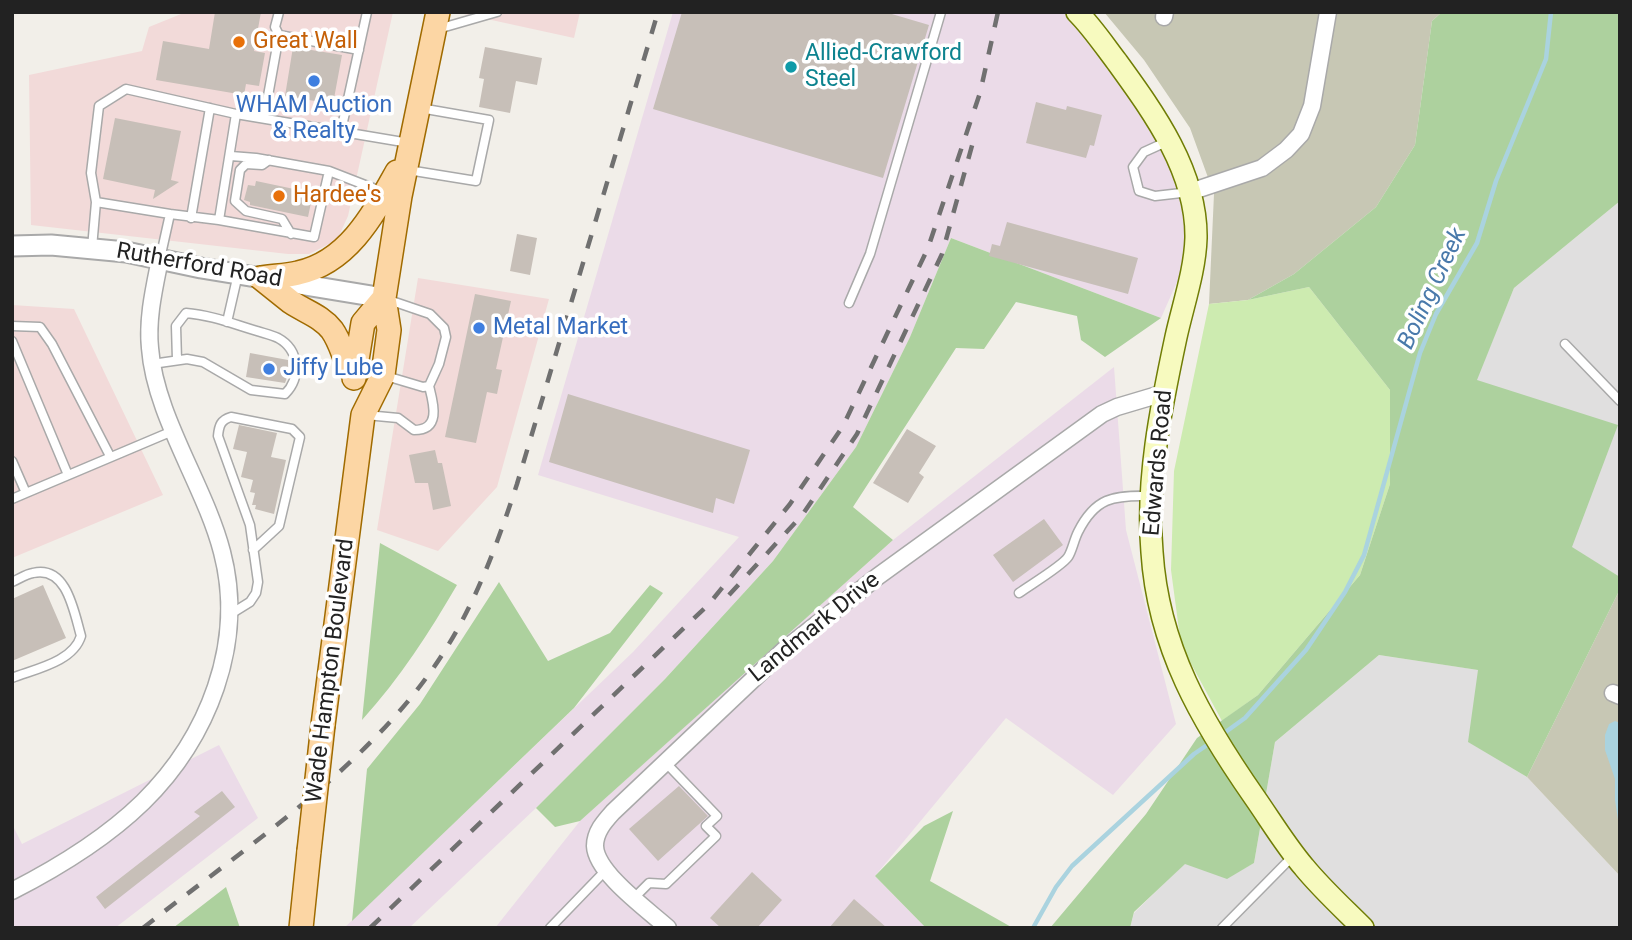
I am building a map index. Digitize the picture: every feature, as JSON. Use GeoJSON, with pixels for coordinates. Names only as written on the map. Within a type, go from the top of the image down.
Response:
{"type":"FeatureCollection","features":[{"type":"Feature","properties":{"kind":"main road","name":"Edwards Road"},"geometry":{"type":"LineString","coordinates":[[1077,12],[1126,75],[1168,141],[1189,192],[1195,224],[1195,253],[1164,393],[1152,496],[1152,551],[1160,610],[1175,659],[1217,742],[1294,855],[1363,928]]}},
{"type":"Feature","properties":{"kind":"main road"},"geometry":{"type":"LineString","coordinates":[[249,276],[300,273],[327,262],[344,250],[393,195],[408,154],[437,21]]}},
{"type":"Feature","properties":{"kind":"main road","name":"Wade Hampton Boulevard"},"geometry":{"type":"LineString","coordinates":[[301,928],[323,725],[363,415],[383,375],[389,330],[384,298],[393,195]]}},
{"type":"Feature","properties":{"kind":"main road"},"geometry":{"type":"LineString","coordinates":[[249,276],[320,318],[338,339],[354,375]]}},
{"type":"Feature","properties":{"kind":"main road","name":"Wade Hampton Boulevard"},"geometry":{"type":"LineString","coordinates":[[363,415],[354,375],[363,323],[384,298]]}},
{"type":"Feature","properties":{"kind":"street"},"geometry":{"type":"LineString","coordinates":[[1189,192],[1262,169],[1301,134],[1312,106],[1328,12]]}},
{"type":"Feature","properties":{"kind":"street","name":"Rutherford Road"},"geometry":{"type":"LineString","coordinates":[[12,246],[92,248],[384,298]]}},
{"type":"Feature","properties":{"kind":"street"},"geometry":{"type":"LineString","coordinates":[[12,891],[77,854],[109,832],[143,801],[171,770],[195,734],[213,699],[222,669],[229,615],[228,580],[223,554],[215,527],[160,395],[152,364],[149,324],[160,259]]}},
{"type":"Feature","properties":{"kind":"street","name":"Landmark Drive"},"geometry":{"type":"LineString","coordinates":[[667,928],[606,870],[597,855],[595,845],[600,828],[613,812],[784,650],[877,577],[1101,414],[1164,393]]}},
{"type":"Feature","properties":{"kind":"lane"},"geometry":{"type":"LineString","coordinates":[[264,118],[279,35],[275,27],[279,12]]}},
{"type":"Feature","properties":{"kind":"lane"},"geometry":{"type":"LineString","coordinates":[[341,131],[367,12]]}},
{"type":"Feature","properties":{"kind":"lane"},"geometry":{"type":"LineString","coordinates":[[437,21],[497,12]]}},
{"type":"Feature","properties":{"kind":"lane"},"geometry":{"type":"LineString","coordinates":[[849,303],[870,254],[941,12]]}},
{"type":"Feature","properties":{"kind":"lane"},"geometry":{"type":"LineString","coordinates":[[279,35],[359,50]]}},
{"type":"Feature","properties":{"kind":"lane"},"geometry":{"type":"LineString","coordinates":[[92,248],[96,202],[91,173],[99,106],[126,89],[236,114],[341,131],[476,181],[489,120],[417,107]]}},
{"type":"Feature","properties":{"kind":"lane"},"geometry":{"type":"LineString","coordinates":[[191,218],[209,108]]}},
{"type":"Feature","properties":{"kind":"lane"},"geometry":{"type":"LineString","coordinates":[[219,220],[236,114]]}},
{"type":"Feature","properties":{"kind":"lane"},"geometry":{"type":"LineString","coordinates":[[1168,141],[1144,152],[1133,167],[1139,191],[1155,196],[1189,192]]}},
{"type":"Feature","properties":{"kind":"lane"},"geometry":{"type":"LineString","coordinates":[[231,156],[329,171],[393,195]]}},
{"type":"Feature","properties":{"kind":"lane"},"geometry":{"type":"LineString","coordinates":[[269,160],[262,165],[246,164],[240,170],[235,201],[246,211],[282,219],[291,234]]}},
{"type":"Feature","properties":{"kind":"lane"},"geometry":{"type":"LineString","coordinates":[[96,202],[313,237],[329,171]]}},
{"type":"Feature","properties":{"kind":"lane"},"geometry":{"type":"LineString","coordinates":[[160,259],[170,214]]}},
{"type":"Feature","properties":{"kind":"lane"},"geometry":{"type":"LineString","coordinates":[[227,322],[249,276]]}},
{"type":"Feature","properties":{"kind":"lane"},"geometry":{"type":"LineString","coordinates":[[383,375],[423,387],[429,386],[439,364],[446,337],[444,328],[430,314],[384,298]]}},
{"type":"Feature","properties":{"kind":"lane"},"geometry":{"type":"LineString","coordinates":[[152,364],[187,359],[203,362],[251,390],[285,394],[293,385],[297,362],[292,351],[279,338],[203,315],[186,313],[176,326],[177,360]]}},
{"type":"Feature","properties":{"kind":"lane"},"geometry":{"type":"LineString","coordinates":[[12,326],[40,327],[52,344],[110,456]]}},
{"type":"Feature","properties":{"kind":"lane"},"geometry":{"type":"LineString","coordinates":[[12,341],[68,475]]}},
{"type":"Feature","properties":{"kind":"lane"},"geometry":{"type":"LineString","coordinates":[[1565,344],[1620,401]]}},
{"type":"Feature","properties":{"kind":"lane"},"geometry":{"type":"LineString","coordinates":[[363,415],[398,418],[414,430],[423,430],[432,421],[435,410],[429,386]]}},
{"type":"Feature","properties":{"kind":"lane"},"geometry":{"type":"LineString","coordinates":[[229,615],[250,602],[256,593],[258,582],[253,550],[250,525],[218,436],[218,427],[223,420],[231,417],[292,429],[300,437],[279,526],[253,550]]}},
{"type":"Feature","properties":{"kind":"lane"},"geometry":{"type":"LineString","coordinates":[[12,499],[175,430]]}},
{"type":"Feature","properties":{"kind":"lane"},"geometry":{"type":"LineString","coordinates":[[12,461],[26,494]]}},
{"type":"Feature","properties":{"kind":"lane"},"geometry":{"type":"LineString","coordinates":[[1019,593],[1069,557],[1078,531],[1091,509],[1102,502],[1127,495],[1152,496]]}},
{"type":"Feature","properties":{"kind":"lane"},"geometry":{"type":"LineString","coordinates":[[12,678],[67,656],[75,649],[81,636],[70,597],[57,579],[46,573],[13,578]]}},
{"type":"Feature","properties":{"kind":"lane"},"geometry":{"type":"LineString","coordinates":[[634,898],[649,883],[666,884],[716,836],[706,826],[717,816],[666,763]]}},
{"type":"Feature","properties":{"kind":"lane"},"geometry":{"type":"LineString","coordinates":[[1222,928],[1294,855]]}},
{"type":"Feature","properties":{"kind":"lane"},"geometry":{"type":"LineString","coordinates":[[550,928],[606,870]]}},
{"type":"Feature","properties":{"kind":"shaded area"},"geometry":{"type":"Polygon","coordinates":[[[186,12],[393,12],[348,216],[337,240],[309,254],[288,254],[31,225],[29,75],[142,51],[149,27],[186,12]]]}},
{"type":"Feature","properties":{"kind":"shaded area"},"geometry":{"type":"Polygon","coordinates":[[[464,12],[580,12],[574,38],[464,12]]]}},
{"type":"Feature","properties":{"kind":"shaded area"},"geometry":{"type":"Polygon","coordinates":[[[673,12],[1072,12],[1156,120],[1196,239],[1161,318],[951,238],[910,337],[856,447],[773,561],[665,679],[536,808],[409,928],[344,928],[633,652],[739,537],[538,475],[673,12]]]}},
{"type":"Feature","properties":{"kind":"shaded area"},"geometry":{"type":"Polygon","coordinates":[[[1104,12],[1442,12],[1432,21],[1415,145],[1376,207],[1294,274],[1248,300],[1209,304],[1214,194],[1190,128],[1144,60],[1104,12]]]}},
{"type":"Feature","properties":{"kind":"shaded area"},"geometry":{"type":"Polygon","coordinates":[[[1620,201],[1620,577],[1572,548],[1476,380],[1514,288],[1620,201]]]}},
{"type":"Feature","properties":{"kind":"shaded area"},"geometry":{"type":"Polygon","coordinates":[[[418,278],[549,299],[497,487],[438,551],[377,530],[418,278]]]}},
{"type":"Feature","properties":{"kind":"shaded area"},"geometry":{"type":"Polygon","coordinates":[[[12,305],[74,309],[163,495],[12,558],[12,305]]]}},
{"type":"Feature","properties":{"kind":"shaded area"},"geometry":{"type":"Polygon","coordinates":[[[1114,367],[1126,530],[1176,724],[1113,795],[1006,718],[875,876],[926,928],[495,928],[580,821],[893,540],[1114,367]]]}},
{"type":"Feature","properties":{"kind":"shaded area"},"geometry":{"type":"Polygon","coordinates":[[[1620,589],[1620,876],[1527,777],[1620,589]]]}},
{"type":"Feature","properties":{"kind":"shaded area"},"geometry":{"type":"Polygon","coordinates":[[[1379,655],[1479,670],[1469,742],[1527,777],[1620,876],[1620,928],[1130,928],[1134,913],[1185,863],[1227,878],[1254,863],[1275,742],[1379,655]]]}},
{"type":"Feature","properties":{"kind":"shaded area"},"geometry":{"type":"Polygon","coordinates":[[[219,745],[258,818],[115,928],[12,928],[12,824],[22,844],[219,745]]]}},
{"type":"Feature","properties":{"kind":"green space"},"geometry":{"type":"Polygon","coordinates":[[[1442,12],[1620,12],[1620,201],[1514,288],[1477,380],[1618,425],[1572,547],[1620,577],[1620,589],[1527,777],[1468,742],[1478,670],[1379,655],[1275,742],[1254,863],[1227,879],[1185,864],[1134,912],[1130,928],[1050,928],[1146,814],[1197,738],[1258,695],[1360,575],[1390,484],[1390,390],[1309,287],[1248,300],[1294,274],[1376,207],[1415,145],[1432,21],[1442,12]]]}},
{"type":"Feature","properties":{"kind":"green space"},"geometry":{"type":"Polygon","coordinates":[[[951,238],[1161,318],[1105,357],[1081,340],[1077,316],[1016,302],[984,349],[956,348],[853,507],[893,540],[580,821],[555,827],[536,808],[665,679],[773,561],[856,447],[910,337],[951,238]]]}},
{"type":"Feature","properties":{"kind":"green space"},"geometry":{"type":"Polygon","coordinates":[[[1309,287],[1390,390],[1390,484],[1360,575],[1258,695],[1222,721],[1181,645],[1171,570],[1174,471],[1209,304],[1248,300],[1309,287]]]}},
{"type":"Feature","properties":{"kind":"green space"},"geometry":{"type":"Polygon","coordinates":[[[380,543],[457,585],[413,655],[362,720],[380,543]]]}},
{"type":"Feature","properties":{"kind":"green space"},"geometry":{"type":"Polygon","coordinates":[[[499,582],[548,661],[610,633],[650,585],[663,593],[574,708],[352,921],[367,769],[420,704],[499,582]]]}},
{"type":"Feature","properties":{"kind":"green space"},"geometry":{"type":"Polygon","coordinates":[[[953,811],[930,881],[1013,928],[926,928],[875,876],[924,826],[953,811]]]}},
{"type":"Feature","properties":{"kind":"green space"},"geometry":{"type":"Polygon","coordinates":[[[226,887],[240,928],[173,928],[226,887]]]}},
{"type":"Feature","properties":{"kind":"water"},"geometry":{"type":"Polygon","coordinates":[[[1615,721],[1620,723],[1620,833],[1615,779],[1605,750],[1605,735],[1609,724],[1615,721]]]}},
{"type":"Feature","properties":{"kind":"building"},"geometry":{"type":"Polygon","coordinates":[[[215,12],[261,12],[254,51],[265,53],[259,86],[246,84],[244,95],[156,80],[163,41],[209,49],[215,12]]]}},
{"type":"Feature","properties":{"kind":"building","name":"Allied-Crawford Steel"},"geometry":{"type":"Polygon","coordinates":[[[682,12],[885,12],[929,25],[883,178],[653,109],[682,12]]]}},
{"type":"Feature","properties":{"kind":"building"},"geometry":{"type":"Polygon","coordinates":[[[293,47],[342,55],[333,104],[285,96],[293,47]]]}},
{"type":"Feature","properties":{"kind":"building"},"geometry":{"type":"Polygon","coordinates":[[[485,47],[542,58],[537,85],[516,81],[510,113],[479,107],[484,79],[479,78],[485,47]]]}},
{"type":"Feature","properties":{"kind":"building"},"geometry":{"type":"Polygon","coordinates":[[[1036,102],[1102,115],[1094,146],[1090,145],[1086,158],[1026,143],[1036,102]]]}},
{"type":"Feature","properties":{"kind":"building"},"geometry":{"type":"Polygon","coordinates":[[[115,118],[181,131],[171,180],[179,182],[153,199],[155,190],[103,179],[115,118]]]}},
{"type":"Feature","properties":{"kind":"building","name":"Hardee's"},"geometry":{"type":"Polygon","coordinates":[[[256,181],[313,193],[308,217],[250,205],[250,202],[244,200],[248,185],[255,186],[256,181]]]}},
{"type":"Feature","properties":{"kind":"building"},"geometry":{"type":"Polygon","coordinates":[[[1007,222],[1138,258],[1128,294],[989,256],[992,244],[1000,246],[1007,222]]]}},
{"type":"Feature","properties":{"kind":"building"},"geometry":{"type":"Polygon","coordinates":[[[517,234],[537,238],[530,275],[510,271],[517,234]]]}},
{"type":"Feature","properties":{"kind":"building"},"geometry":{"type":"Polygon","coordinates":[[[475,294],[511,301],[496,369],[502,370],[497,394],[487,392],[476,443],[445,437],[475,294]]]}},
{"type":"Feature","properties":{"kind":"building","name":"Jiffy Lube"},"geometry":{"type":"Polygon","coordinates":[[[250,353],[288,360],[289,372],[285,383],[246,377],[250,353]]]}},
{"type":"Feature","properties":{"kind":"building"},"geometry":{"type":"Polygon","coordinates":[[[568,394],[750,450],[734,504],[716,498],[713,513],[549,462],[568,394]]]}},
{"type":"Feature","properties":{"kind":"building"},"geometry":{"type":"Polygon","coordinates":[[[239,425],[277,433],[271,457],[286,460],[274,514],[255,509],[256,505],[252,505],[255,493],[250,492],[253,480],[241,477],[247,452],[233,449],[239,425]]]}},
{"type":"Feature","properties":{"kind":"building"},"geometry":{"type":"Polygon","coordinates":[[[907,429],[936,446],[919,473],[924,477],[908,503],[873,483],[907,429]]]}},
{"type":"Feature","properties":{"kind":"building"},"geometry":{"type":"Polygon","coordinates":[[[435,450],[438,463],[442,463],[451,506],[433,510],[428,483],[415,483],[409,455],[435,450]]]}},
{"type":"Feature","properties":{"kind":"building"},"geometry":{"type":"Polygon","coordinates":[[[1044,519],[1063,545],[1013,582],[993,555],[1044,519]]]}},
{"type":"Feature","properties":{"kind":"building"},"geometry":{"type":"Polygon","coordinates":[[[43,585],[66,638],[12,661],[12,599],[43,585]]]}},
{"type":"Feature","properties":{"kind":"building"},"geometry":{"type":"Polygon","coordinates":[[[679,786],[708,816],[658,861],[629,829],[679,786]]]}},
{"type":"Feature","properties":{"kind":"building"},"geometry":{"type":"Polygon","coordinates":[[[222,791],[235,807],[105,909],[96,897],[200,816],[194,812],[222,791]]]}},
{"type":"Feature","properties":{"kind":"building"},"geometry":{"type":"Polygon","coordinates":[[[752,872],[782,900],[757,928],[721,928],[710,918],[752,872]]]}},
{"type":"Feature","properties":{"kind":"building"},"geometry":{"type":"Polygon","coordinates":[[[854,899],[887,928],[829,928],[854,899]]]}},
{"type":"Feature","properties":{"kind":"waterway","name":"Boling Creek"},"geometry":{"type":"LineString","coordinates":[[1220,736],[1245,718],[1306,650],[1345,592],[1364,555],[1420,353],[1436,314],[1477,243],[1496,181],[1546,59],[1551,12]]}},
{"type":"Feature","properties":{"kind":"waterway"},"geometry":{"type":"LineString","coordinates":[[1033,928],[1056,887],[1072,866],[1194,754],[1210,743]]}},
{"type":"Feature","properties":{"kind":"railway"},"geometry":{"type":"LineString","coordinates":[[143,928],[260,839],[336,775],[405,705],[448,646],[492,555],[517,484],[658,12]]}},
{"type":"Feature","properties":{"kind":"railway"},"geometry":{"type":"LineString","coordinates":[[370,928],[709,604],[790,504],[843,426],[928,248],[980,93],[998,12]]}},
{"type":"Feature","properties":{"kind":"railway"},"geometry":{"type":"LineString","coordinates":[[729,595],[803,514],[857,434],[942,254],[973,142]]}},
{"type":"Feature","properties":{"kind":"place","name":"Great Wall"},"geometry":{"type":"Point","coordinates":[239,42]}},
{"type":"Feature","properties":{"kind":"place","name":"Allied-Crawford Steel"},"geometry":{"type":"Point","coordinates":[791,67]}},
{"type":"Feature","properties":{"kind":"place","name":"WHAM Auction & Realty"},"geometry":{"type":"Point","coordinates":[314,81]}},
{"type":"Feature","properties":{"kind":"place","name":"Hardee's"},"geometry":{"type":"Point","coordinates":[279,196]}},
{"type":"Feature","properties":{"kind":"place","name":"Metal Market"},"geometry":{"type":"Point","coordinates":[479,328]}},
{"type":"Feature","properties":{"kind":"place","name":"Jiffy Lube"},"geometry":{"type":"Point","coordinates":[269,369]}}]}
